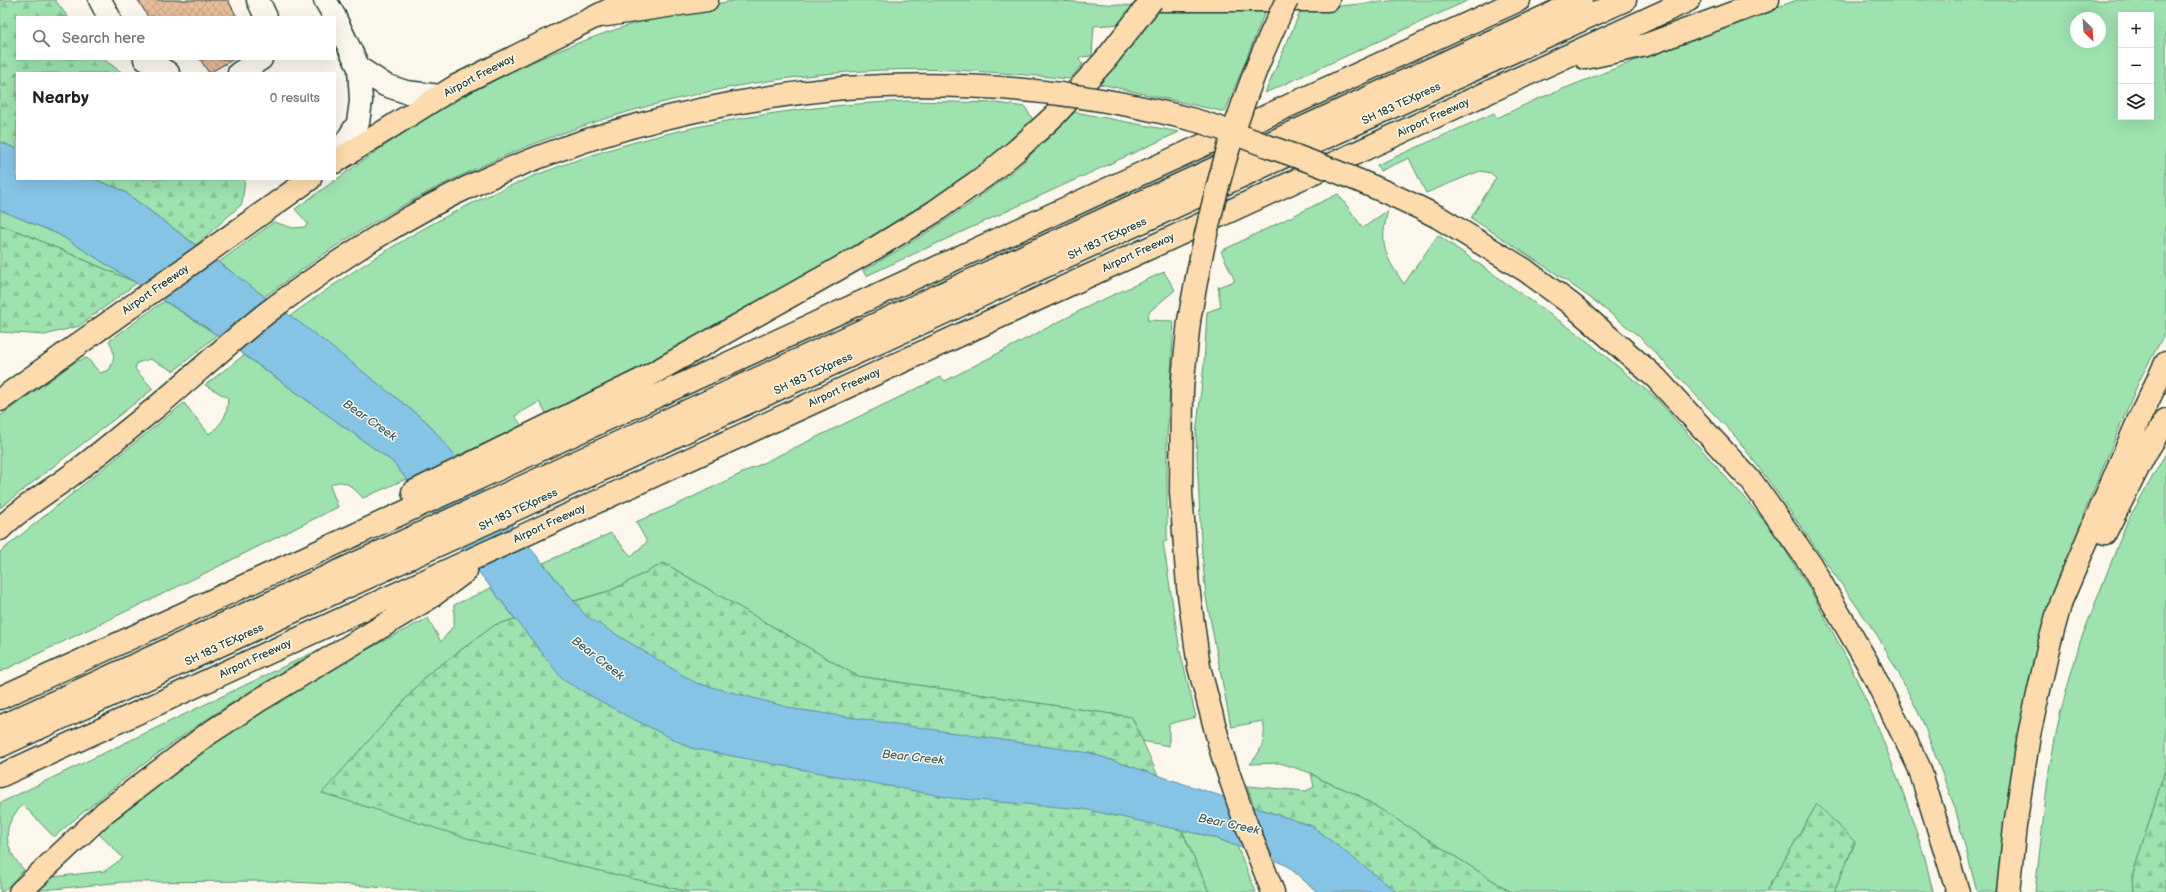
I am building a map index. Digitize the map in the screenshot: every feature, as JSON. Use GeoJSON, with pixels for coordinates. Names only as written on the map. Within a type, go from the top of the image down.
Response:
{"type":"FeatureCollection","features":[{"type":"Feature","properties":{"kind":"main road","name":"Airport Freeway"},"geometry":{"type":"LineString","coordinates":[[336,159],[484,71],[600,16],[629,0]]}},
{"type":"Feature","properties":{"kind":"main road"},"geometry":{"type":"LineString","coordinates":[[600,16],[708,0]]}},
{"type":"Feature","properties":{"kind":"main road"},"geometry":{"type":"LineString","coordinates":[[549,437],[641,380],[799,293],[934,212],[988,174],[1054,116],[1106,58],[1151,0],[1328,0]]}},
{"type":"Feature","properties":{"kind":"main road"},"geometry":{"type":"LineString","coordinates":[[1273,892],[1243,816],[1211,712],[1199,667],[1188,587],[1183,523],[1181,432],[1182,388],[1189,321],[1202,246],[1217,183],[1242,105],[1268,38],[1287,0]]}},
{"type":"Feature","properties":{"kind":"main road"},"geometry":{"type":"LineString","coordinates":[[0,698],[271,574],[367,522],[549,437],[1518,0]]}},
{"type":"Feature","properties":{"kind":"main road","name":"SH 183 TEXpress"},"geometry":{"type":"LineString","coordinates":[[577,472],[1581,0]]}},
{"type":"Feature","properties":{"kind":"main road","name":"SH 183 TEXpress"},"geometry":{"type":"LineString","coordinates":[[0,728],[396,555],[1625,0]]}},
{"type":"Feature","properties":{"kind":"main road","name":"Airport Freeway"},"geometry":{"type":"LineString","coordinates":[[0,776],[425,590],[495,548],[599,499],[1688,0]]}},
{"type":"Feature","properties":{"kind":"main road"},"geometry":{"type":"LineString","coordinates":[[1544,66],[1646,45],[1768,0]]}},
{"type":"Feature","properties":{"kind":"main road"},"geometry":{"type":"LineString","coordinates":[[1,527],[74,473],[181,387],[274,307],[329,268],[375,238],[475,184],[525,162],[625,128],[679,114],[788,94],[905,85],[1030,90],[1096,100],[1194,120],[1311,160],[1390,193],[1438,217],[1525,270],[1571,304],[1656,378],[1752,482],[1809,562],[1874,675],[1919,767],[1958,892]]}},
{"type":"Feature","properties":{"kind":"main road","name":"Airport Freeway"},"geometry":{"type":"LineString","coordinates":[[0,400],[309,180]]}},
{"type":"Feature","properties":{"kind":"main road"},"geometry":{"type":"LineString","coordinates":[[2008,892],[2017,810],[2029,735],[2049,645],[2063,594],[2138,419],[2166,363]]}},
{"type":"Feature","properties":{"kind":"main road"},"geometry":{"type":"LineString","coordinates":[[2063,594],[2090,569],[2121,500],[2158,430],[2166,420]]}},
{"type":"Feature","properties":{"kind":"main road","name":"SH 183 TEXpress"},"geometry":{"type":"LineString","coordinates":[[0,746],[396,555]]}},
{"type":"Feature","properties":{"kind":"main road"},"geometry":{"type":"LineString","coordinates":[[20,892],[104,812],[205,736],[425,590]]}},
{"type":"Feature","properties":{"kind":"street"},"geometry":{"type":"LineString","coordinates":[[100,0],[108,16]]}},
{"type":"Feature","properties":{"kind":"street"},"geometry":{"type":"LineString","coordinates":[[258,0],[266,16]]}},
{"type":"Feature","properties":{"kind":"street"},"geometry":{"type":"LineString","coordinates":[[336,21],[359,68],[361,101],[358,123],[336,158]]}},
{"type":"Feature","properties":{"kind":"street"},"geometry":{"type":"LineString","coordinates":[[146,60],[166,72]]}},
{"type":"Feature","properties":{"kind":"street"},"geometry":{"type":"LineString","coordinates":[[241,72],[260,60]]}},
{"type":"Feature","properties":{"kind":"street"},"geometry":{"type":"LineString","coordinates":[[359,68],[385,86],[406,92],[440,96]]}},
{"type":"Feature","properties":{"kind":"green space"},"geometry":{"type":"Polygon","coordinates":[[[0,0],[55,0],[67,16],[16,16],[16,60],[104,60],[122,72],[16,72],[16,149],[0,142],[0,0]]]}},
{"type":"Feature","properties":{"kind":"green space"},"geometry":{"type":"Polygon","coordinates":[[[739,0],[1046,0],[1136,6],[1122,24],[1094,26],[1092,56],[1080,57],[1079,60],[1083,64],[1070,79],[954,70],[878,70],[802,76],[726,88],[651,105],[578,128],[507,155],[437,187],[357,232],[264,297],[219,262],[274,222],[293,228],[305,227],[308,224],[295,209],[403,133],[494,80],[573,45],[613,30],[696,8],[739,0]]]}},
{"type":"Feature","properties":{"kind":"green space"},"geometry":{"type":"Polygon","coordinates":[[[1399,0],[1469,0],[1265,93],[1301,10],[1399,0]]]}},
{"type":"Feature","properties":{"kind":"green space"},"geometry":{"type":"Polygon","coordinates":[[[1797,0],[2166,0],[2166,331],[2139,381],[2084,513],[2044,644],[2005,892],[1977,892],[1955,808],[1922,720],[1898,672],[1877,635],[1766,477],[1735,436],[1640,337],[1596,302],[1555,273],[1471,218],[1496,178],[1491,173],[1480,171],[1426,193],[1409,158],[1380,171],[1377,165],[1494,113],[1497,118],[1535,100],[1679,43],[1797,0]]]}},
{"type":"Feature","properties":{"kind":"green space"},"geometry":{"type":"Polygon","coordinates":[[[1160,8],[1265,12],[1225,112],[1100,84],[1160,8]]]}},
{"type":"Feature","properties":{"kind":"green space"},"geometry":{"type":"Polygon","coordinates":[[[909,101],[997,103],[1025,107],[1033,120],[974,172],[928,207],[650,364],[570,404],[546,413],[539,402],[515,416],[522,426],[455,457],[427,422],[290,316],[375,258],[404,240],[463,208],[523,180],[585,157],[648,139],[712,124],[777,113],[843,105],[909,101]]]}},
{"type":"Feature","properties":{"kind":"green space"},"geometry":{"type":"Polygon","coordinates":[[[1075,112],[1179,132],[866,276],[863,271],[937,226],[991,189],[1026,160],[1075,112]]]}},
{"type":"Feature","properties":{"kind":"green space"},"geometry":{"type":"Polygon","coordinates":[[[97,180],[245,180],[242,204],[196,245],[122,190],[97,180]]]}},
{"type":"Feature","properties":{"kind":"green space"},"geometry":{"type":"Polygon","coordinates":[[[1338,194],[1363,228],[1388,210],[1384,232],[1385,249],[1392,265],[1404,284],[1438,235],[1581,336],[1657,399],[1774,532],[1813,595],[1850,665],[1877,725],[1904,795],[1925,858],[1933,892],[1834,892],[1855,843],[1817,804],[1766,892],[1511,892],[1358,795],[1320,779],[1311,773],[1280,763],[1250,764],[1260,750],[1264,739],[1263,721],[1231,727],[1206,597],[1201,541],[1196,435],[1204,365],[1207,312],[1221,307],[1218,287],[1235,281],[1221,251],[1338,194]]]}},
{"type":"Feature","properties":{"kind":"green space"},"geometry":{"type":"Polygon","coordinates":[[[0,210],[58,234],[137,283],[27,235],[0,225],[0,210]]]}},
{"type":"Feature","properties":{"kind":"green space"},"geometry":{"type":"Polygon","coordinates":[[[0,225],[27,235],[137,283],[79,326],[45,335],[0,332],[0,225]]]}},
{"type":"Feature","properties":{"kind":"green space"},"geometry":{"type":"Polygon","coordinates":[[[1164,272],[1175,290],[1150,311],[1147,320],[1174,321],[1167,436],[1167,541],[1163,542],[1180,651],[1196,717],[1169,724],[1169,746],[1142,741],[1131,717],[857,676],[664,563],[612,590],[574,601],[543,563],[611,533],[631,556],[647,542],[636,522],[674,506],[941,377],[945,381],[1095,303],[1164,272]]]}},
{"type":"Feature","properties":{"kind":"green space"},"geometry":{"type":"Polygon","coordinates":[[[164,301],[217,335],[174,371],[150,359],[137,363],[135,369],[153,389],[0,508],[0,416],[75,362],[87,358],[100,373],[109,370],[114,356],[109,341],[164,301]]]}},
{"type":"Feature","properties":{"kind":"green space"},"geometry":{"type":"Polygon","coordinates":[[[244,355],[393,462],[406,479],[363,498],[348,484],[339,482],[335,483],[330,486],[338,507],[179,586],[0,672],[0,552],[184,403],[209,434],[221,423],[227,410],[228,398],[205,385],[244,355]]]}},
{"type":"Feature","properties":{"kind":"green space"},"geometry":{"type":"Polygon","coordinates":[[[2166,453],[2166,767],[2133,874],[2134,892],[2035,892],[2049,770],[2060,714],[2080,642],[2127,522],[2166,453]]]}},
{"type":"Feature","properties":{"kind":"green space"},"geometry":{"type":"Polygon","coordinates":[[[664,563],[857,676],[1132,717],[1209,892],[689,892],[483,843],[322,793],[428,674],[495,625],[612,590],[664,563]]]}},
{"type":"Feature","properties":{"kind":"green space"},"geometry":{"type":"Polygon","coordinates":[[[491,588],[515,619],[495,625],[428,674],[323,793],[689,892],[425,892],[355,885],[267,881],[123,882],[33,891],[44,878],[105,871],[123,858],[94,829],[161,777],[225,733],[325,673],[428,618],[441,642],[454,625],[454,605],[491,588]]]}},
{"type":"Feature","properties":{"kind":"green space"},"geometry":{"type":"Polygon","coordinates":[[[312,653],[320,653],[211,716],[119,783],[54,837],[23,805],[11,821],[7,837],[12,854],[24,870],[4,891],[0,892],[0,803],[312,653]]]}},
{"type":"Feature","properties":{"kind":"green space"},"geometry":{"type":"Polygon","coordinates":[[[2166,767],[2166,892],[2134,892],[2133,874],[2166,767]]]}},
{"type":"Feature","properties":{"kind":"green space"},"geometry":{"type":"Polygon","coordinates":[[[1311,773],[1320,779],[1358,795],[1511,892],[1335,892],[1324,835],[1312,826],[1254,807],[1247,786],[1306,791],[1314,787],[1311,773]]]}},
{"type":"Feature","properties":{"kind":"green space"},"geometry":{"type":"Polygon","coordinates":[[[1817,804],[1855,842],[1834,892],[1766,892],[1817,804]]]}},
{"type":"Feature","properties":{"kind":"green space"},"geometry":{"type":"Polygon","coordinates":[[[1182,830],[1213,837],[1237,846],[1256,892],[1209,892],[1182,830]]]}},
{"type":"Feature","properties":{"kind":"water","name":"Bear Creek"},"geometry":{"type":"Polygon","coordinates":[[[0,142],[16,149],[16,180],[97,180],[122,190],[324,341],[427,422],[586,616],[696,683],[795,709],[1090,753],[1312,826],[1397,892],[1317,892],[1286,865],[1213,837],[1084,809],[951,798],[691,748],[625,715],[563,680],[393,462],[203,325],[58,234],[0,210],[0,142]]]}},
{"type":"Feature","properties":{"kind":"building"},"geometry":{"type":"Polygon","coordinates":[[[138,0],[228,0],[236,16],[147,16],[138,0]]]}},
{"type":"Feature","properties":{"kind":"building"},"geometry":{"type":"Polygon","coordinates":[[[201,60],[232,60],[211,72],[208,72],[201,60]]]}}]}
